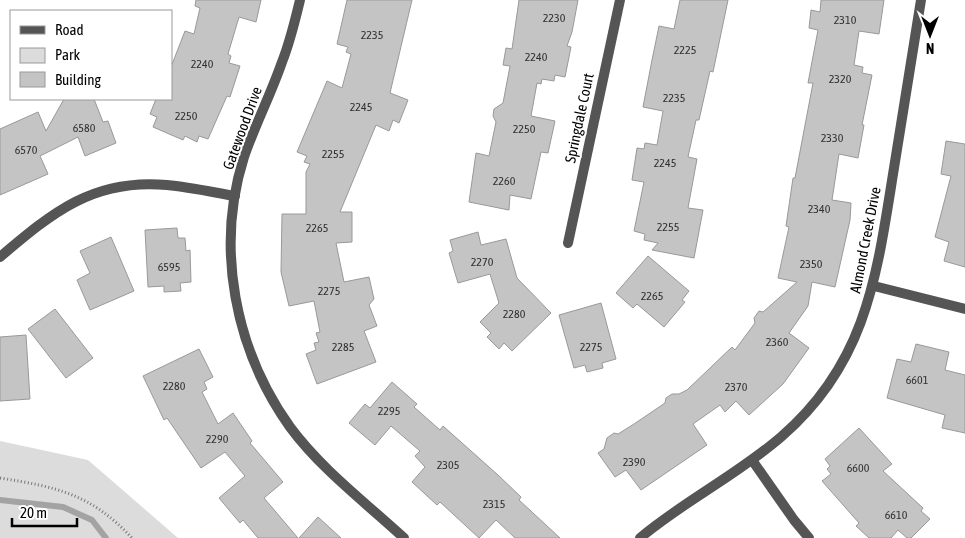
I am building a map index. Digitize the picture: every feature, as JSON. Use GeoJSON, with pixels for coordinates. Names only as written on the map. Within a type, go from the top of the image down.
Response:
{"type":"FeatureCollection","features":[{"type":"Feature","properties":{"kind":"street","name":"Gatewood Drive"},"geometry":{"type":"LineString","coordinates":[[300,0],[283,61],[244,157],[235,196],[231,234],[231,266],[238,317],[252,358],[269,395],[291,428],[324,465],[404,538]]}},
{"type":"Feature","properties":{"kind":"street","name":"Springdale Court"},"geometry":{"type":"LineString","coordinates":[[568,243],[620,0]]}},
{"type":"Feature","properties":{"kind":"street","name":"Almond Creek Drive"},"geometry":{"type":"LineString","coordinates":[[640,538],[752,460],[782,436],[808,409],[832,378],[851,346],[874,286],[921,0]]}},
{"type":"Feature","properties":{"kind":"street"},"geometry":{"type":"LineString","coordinates":[[0,257],[47,218],[72,202],[102,190],[133,184],[166,184],[235,196]]}},
{"type":"Feature","properties":{"kind":"street"},"geometry":{"type":"LineString","coordinates":[[874,286],[965,309]]}},
{"type":"Feature","properties":{"kind":"street"},"geometry":{"type":"LineString","coordinates":[[752,460],[809,538]]}},
{"type":"Feature","properties":{"kind":"path"},"geometry":{"type":"LineString","coordinates":[[0,478],[39,484],[88,501],[113,518],[132,538]]}},
{"type":"Feature","properties":{"kind":"green space"},"geometry":{"type":"Polygon","coordinates":[[[0,441],[88,460],[178,538],[0,538],[0,441]]]}},
{"type":"Feature","properties":{"kind":"building"},"geometry":{"type":"Polygon","coordinates":[[[196,0],[261,0],[256,22],[239,17],[228,54],[231,56],[229,63],[240,66],[230,97],[227,96],[208,139],[199,136],[197,142],[185,136],[183,140],[153,127],[157,117],[150,114],[156,100],[172,100],[172,64],[185,31],[194,34],[200,8],[195,6],[196,0]]]}},
{"type":"Feature","properties":{"kind":"building"},"geometry":{"type":"Polygon","coordinates":[[[347,0],[412,0],[390,93],[408,100],[399,123],[393,120],[389,131],[376,125],[340,212],[352,212],[352,242],[336,243],[344,282],[369,277],[374,299],[369,305],[377,326],[364,331],[376,362],[317,384],[306,354],[316,350],[314,343],[319,342],[316,333],[320,332],[314,301],[289,306],[281,272],[282,214],[306,214],[306,172],[310,164],[304,162],[307,156],[297,152],[327,81],[342,88],[351,54],[346,52],[348,47],[337,44],[347,0]]]}},
{"type":"Feature","properties":{"kind":"building"},"geometry":{"type":"Polygon","coordinates":[[[519,0],[578,0],[572,32],[567,46],[571,47],[565,77],[555,75],[554,81],[542,79],[541,84],[537,83],[531,116],[555,121],[548,153],[541,152],[531,199],[510,195],[509,210],[469,202],[476,153],[489,156],[496,122],[493,116],[494,109],[503,103],[510,66],[503,65],[506,48],[512,49],[519,0]]]}},
{"type":"Feature","properties":{"kind":"building"},"geometry":{"type":"Polygon","coordinates":[[[680,0],[728,0],[713,72],[710,71],[688,157],[697,159],[688,208],[703,210],[694,258],[652,250],[658,243],[644,240],[645,234],[634,231],[644,182],[632,180],[637,148],[644,149],[645,143],[657,145],[663,111],[643,107],[652,60],[659,26],[674,29],[680,0]]]}},
{"type":"Feature","properties":{"kind":"building"},"geometry":{"type":"Polygon","coordinates":[[[821,0],[884,0],[879,34],[859,31],[854,65],[863,67],[862,73],[872,75],[862,125],[864,125],[858,158],[839,154],[832,200],[851,203],[850,220],[835,287],[812,282],[808,306],[789,333],[809,348],[783,384],[749,415],[736,401],[725,412],[720,405],[693,424],[707,445],[641,490],[626,470],[615,477],[598,453],[604,449],[607,438],[614,433],[618,434],[634,424],[665,403],[666,398],[672,394],[679,394],[687,390],[732,347],[735,350],[755,323],[754,318],[759,311],[763,312],[797,282],[778,278],[789,227],[786,226],[793,178],[795,178],[813,83],[808,83],[818,30],[809,28],[811,10],[820,12],[821,0]]]}},
{"type":"Feature","properties":{"kind":"building"},"geometry":{"type":"Polygon","coordinates":[[[63,100],[94,100],[103,122],[108,121],[116,143],[85,156],[78,137],[40,156],[48,174],[0,195],[0,129],[38,112],[46,131],[63,100]]]}},
{"type":"Feature","properties":{"kind":"building"},"geometry":{"type":"Polygon","coordinates":[[[946,141],[965,144],[965,267],[944,261],[949,242],[935,237],[951,176],[941,174],[946,141]]]}},
{"type":"Feature","properties":{"kind":"building"},"geometry":{"type":"Polygon","coordinates":[[[177,228],[178,238],[185,238],[186,251],[190,250],[191,282],[180,283],[181,291],[164,292],[164,286],[148,287],[145,230],[177,228]]]}},
{"type":"Feature","properties":{"kind":"building"},"geometry":{"type":"Polygon","coordinates":[[[478,232],[481,245],[506,239],[517,278],[551,313],[512,351],[504,343],[499,349],[487,337],[491,333],[480,322],[499,303],[490,274],[458,283],[449,253],[453,251],[450,240],[478,232]]]}},
{"type":"Feature","properties":{"kind":"building"},"geometry":{"type":"Polygon","coordinates":[[[111,237],[134,291],[90,310],[77,280],[90,273],[80,251],[111,237]]]}},
{"type":"Feature","properties":{"kind":"building"},"geometry":{"type":"Polygon","coordinates":[[[648,256],[689,291],[682,300],[685,302],[664,327],[637,304],[633,308],[616,293],[648,256]]]}},
{"type":"Feature","properties":{"kind":"building"},"geometry":{"type":"Polygon","coordinates":[[[601,303],[616,359],[602,363],[603,368],[587,372],[585,365],[574,368],[559,315],[601,303]]]}},
{"type":"Feature","properties":{"kind":"building"},"geometry":{"type":"Polygon","coordinates":[[[55,309],[93,358],[66,378],[28,329],[55,309]]]}},
{"type":"Feature","properties":{"kind":"building"},"geometry":{"type":"Polygon","coordinates":[[[26,335],[30,399],[0,401],[0,337],[26,335]]]}},
{"type":"Feature","properties":{"kind":"building"},"geometry":{"type":"Polygon","coordinates":[[[916,344],[949,352],[945,370],[965,375],[965,433],[942,428],[945,415],[887,398],[897,359],[911,362],[916,344]]]}},
{"type":"Feature","properties":{"kind":"building"},"geometry":{"type":"Polygon","coordinates":[[[199,349],[213,377],[204,382],[207,389],[202,392],[218,424],[233,413],[252,441],[250,443],[283,482],[264,498],[298,538],[258,538],[243,520],[240,523],[219,498],[245,476],[225,452],[201,468],[167,418],[164,420],[143,376],[199,349]]]}},
{"type":"Feature","properties":{"kind":"building"},"geometry":{"type":"Polygon","coordinates":[[[392,382],[417,404],[414,407],[440,430],[443,426],[498,475],[521,497],[519,500],[560,538],[515,538],[496,520],[479,538],[440,502],[437,505],[412,482],[425,467],[415,456],[420,451],[391,426],[375,445],[349,423],[365,404],[370,408],[392,382]]]}},
{"type":"Feature","properties":{"kind":"building"},"geometry":{"type":"Polygon","coordinates":[[[859,428],[892,464],[883,471],[923,508],[921,511],[930,519],[911,538],[907,538],[898,530],[891,538],[869,538],[856,526],[859,523],[822,481],[831,474],[827,469],[830,466],[825,459],[859,428]]]}},
{"type":"Feature","properties":{"kind":"building"},"geometry":{"type":"Polygon","coordinates":[[[318,517],[341,538],[299,538],[318,517]]]}},
{"type":"Feature","properties":{"kind":"waterway"},"geometry":{"type":"LineString","coordinates":[[0,500],[63,507],[92,520],[106,538]]}}]}
